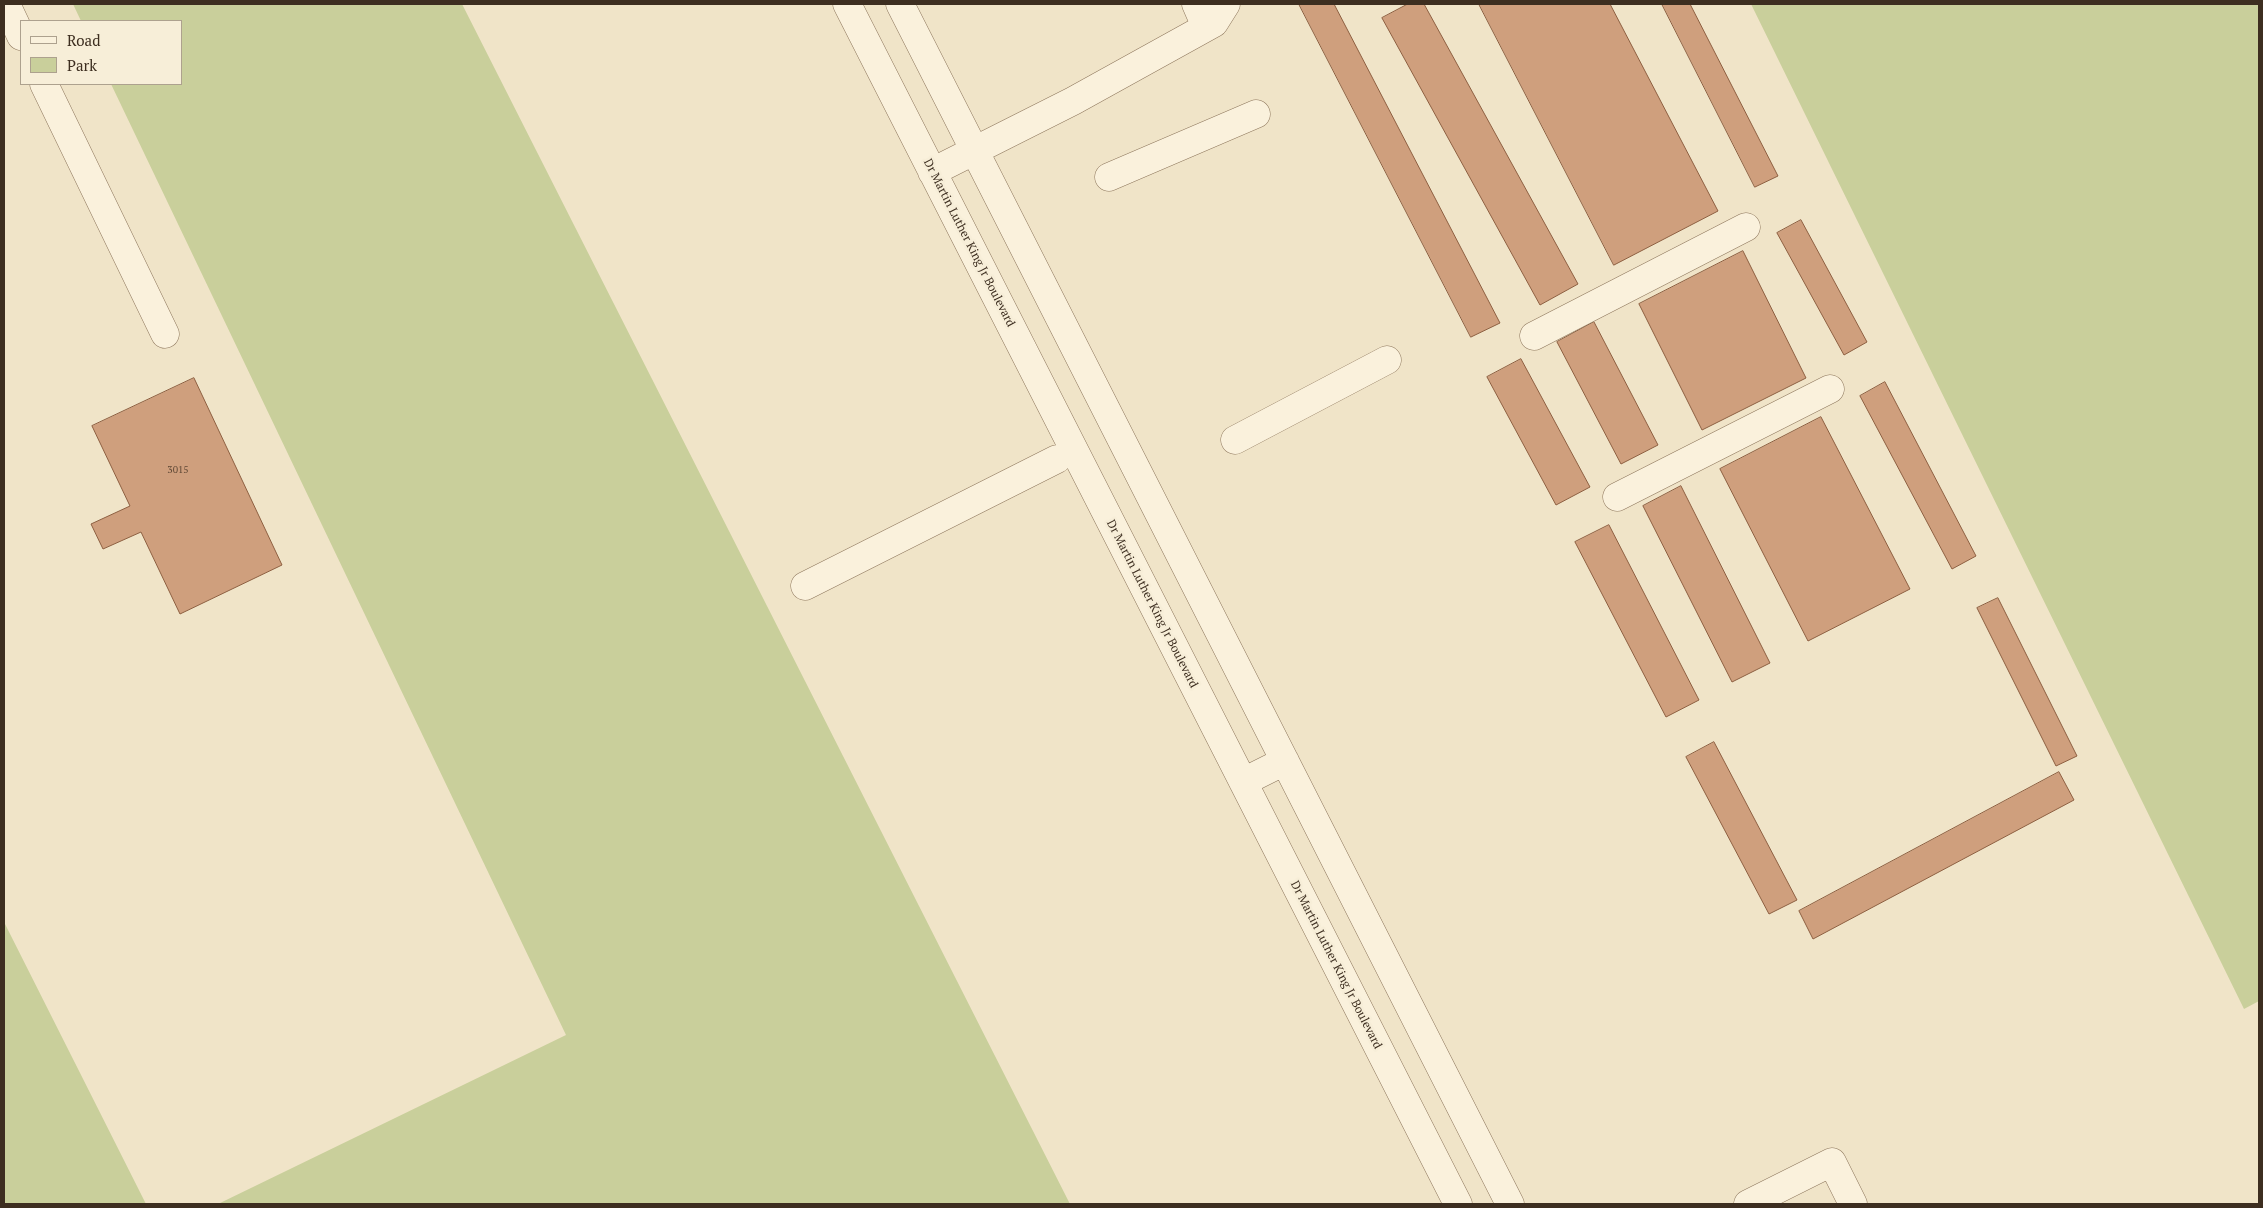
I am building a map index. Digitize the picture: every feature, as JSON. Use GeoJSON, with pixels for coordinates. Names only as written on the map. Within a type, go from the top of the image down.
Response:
{"type":"FeatureCollection","features":[{"type":"Feature","properties":{"kind":"street"},"geometry":{"type":"LineString","coordinates":[[6,4],[20,34]]}},
{"type":"Feature","properties":{"kind":"street","name":"Dr Martin Luther King Jr Boulevard"},"geometry":{"type":"LineString","coordinates":[[847,4],[1458,1204]]}},
{"type":"Feature","properties":{"kind":"street"},"geometry":{"type":"LineString","coordinates":[[900,4],[1510,1204]]}},
{"type":"Feature","properties":{"kind":"street"},"geometry":{"type":"LineString","coordinates":[[932,172],[1073,101],[1201,16],[1214,23],[1226,4]]}},
{"type":"Feature","properties":{"kind":"street"},"geometry":{"type":"LineString","coordinates":[[44,85],[165,334]]}},
{"type":"Feature","properties":{"kind":"street"},"geometry":{"type":"LineString","coordinates":[[1109,176],[1256,114]]}},
{"type":"Feature","properties":{"kind":"street"},"geometry":{"type":"LineString","coordinates":[[1534,336],[1746,227]]}},
{"type":"Feature","properties":{"kind":"street"},"geometry":{"type":"LineString","coordinates":[[1235,440],[1387,360]]}},
{"type":"Feature","properties":{"kind":"street"},"geometry":{"type":"LineString","coordinates":[[1617,497],[1830,389]]}},
{"type":"Feature","properties":{"kind":"street"},"geometry":{"type":"LineString","coordinates":[[805,586],[1057,459]]}},
{"type":"Feature","properties":{"kind":"street"},"geometry":{"type":"LineString","coordinates":[[1243,782],[1285,761]]}},
{"type":"Feature","properties":{"kind":"street"},"geometry":{"type":"LineString","coordinates":[[1748,1204],[1832,1162],[1853,1204]]}},
{"type":"Feature","properties":{"kind":"green space"},"geometry":{"type":"Polygon","coordinates":[[[73,4],[462,4],[1070,1204],[218,1204],[566,1035],[111,85],[182,85],[182,20],[81,20],[73,4]]]}},
{"type":"Feature","properties":{"kind":"green space"},"geometry":{"type":"Polygon","coordinates":[[[1751,4],[2259,4],[2259,1001],[2244,1009],[1751,4]]]}},
{"type":"Feature","properties":{"kind":"green space"},"geometry":{"type":"Polygon","coordinates":[[[4,922],[146,1204],[4,1204],[4,922]]]}},
{"type":"Feature","properties":{"kind":"building"},"geometry":{"type":"Polygon","coordinates":[[[1299,4],[1334,4],[1500,323],[1471,337],[1299,4]]]}},
{"type":"Feature","properties":{"kind":"building"},"geometry":{"type":"Polygon","coordinates":[[[1408,4],[1424,4],[1578,284],[1540,305],[1382,18],[1408,4]]]}},
{"type":"Feature","properties":{"kind":"building"},"geometry":{"type":"Polygon","coordinates":[[[1479,4],[1610,4],[1718,211],[1614,265],[1479,4]]]}},
{"type":"Feature","properties":{"kind":"building"},"geometry":{"type":"Polygon","coordinates":[[[1662,4],[1690,4],[1778,176],[1755,187],[1662,4]]]}},
{"type":"Feature","properties":{"kind":"building"},"geometry":{"type":"Polygon","coordinates":[[[1801,220],[1867,342],[1844,355],[1777,233],[1801,220]]]}},
{"type":"Feature","properties":{"kind":"building"},"geometry":{"type":"Polygon","coordinates":[[[1743,251],[1806,378],[1702,430],[1639,304],[1743,251]]]}},
{"type":"Feature","properties":{"kind":"building"},"geometry":{"type":"Polygon","coordinates":[[[1594,322],[1658,445],[1621,464],[1557,342],[1594,322]]]}},
{"type":"Feature","properties":{"kind":"building"},"geometry":{"type":"Polygon","coordinates":[[[1521,359],[1590,487],[1556,505],[1487,377],[1521,359]]]}},
{"type":"Feature","properties":{"kind":"building"},"geometry":{"type":"Polygon","coordinates":[[[194,378],[282,565],[180,614],[141,532],[103,549],[91,524],[130,506],[92,426],[194,378]]]}},
{"type":"Feature","properties":{"kind":"building"},"geometry":{"type":"Polygon","coordinates":[[[1885,382],[1976,556],[1952,569],[1860,396],[1885,382]]]}},
{"type":"Feature","properties":{"kind":"building"},"geometry":{"type":"Polygon","coordinates":[[[1821,417],[1910,589],[1808,641],[1720,469],[1821,417]]]}},
{"type":"Feature","properties":{"kind":"building"},"geometry":{"type":"Polygon","coordinates":[[[1681,486],[1770,663],[1732,682],[1643,506],[1681,486]]]}},
{"type":"Feature","properties":{"kind":"building"},"geometry":{"type":"Polygon","coordinates":[[[1609,525],[1699,700],[1666,717],[1575,542],[1609,525]]]}},
{"type":"Feature","properties":{"kind":"building"},"geometry":{"type":"Polygon","coordinates":[[[1998,598],[2077,756],[2056,766],[1977,608],[1998,598]]]}},
{"type":"Feature","properties":{"kind":"building"},"geometry":{"type":"Polygon","coordinates":[[[1714,742],[1797,900],[1769,914],[1686,757],[1714,742]]]}},
{"type":"Feature","properties":{"kind":"building"},"geometry":{"type":"Polygon","coordinates":[[[2059,772],[2074,800],[1813,939],[1799,911],[2059,772]]]}}]}
